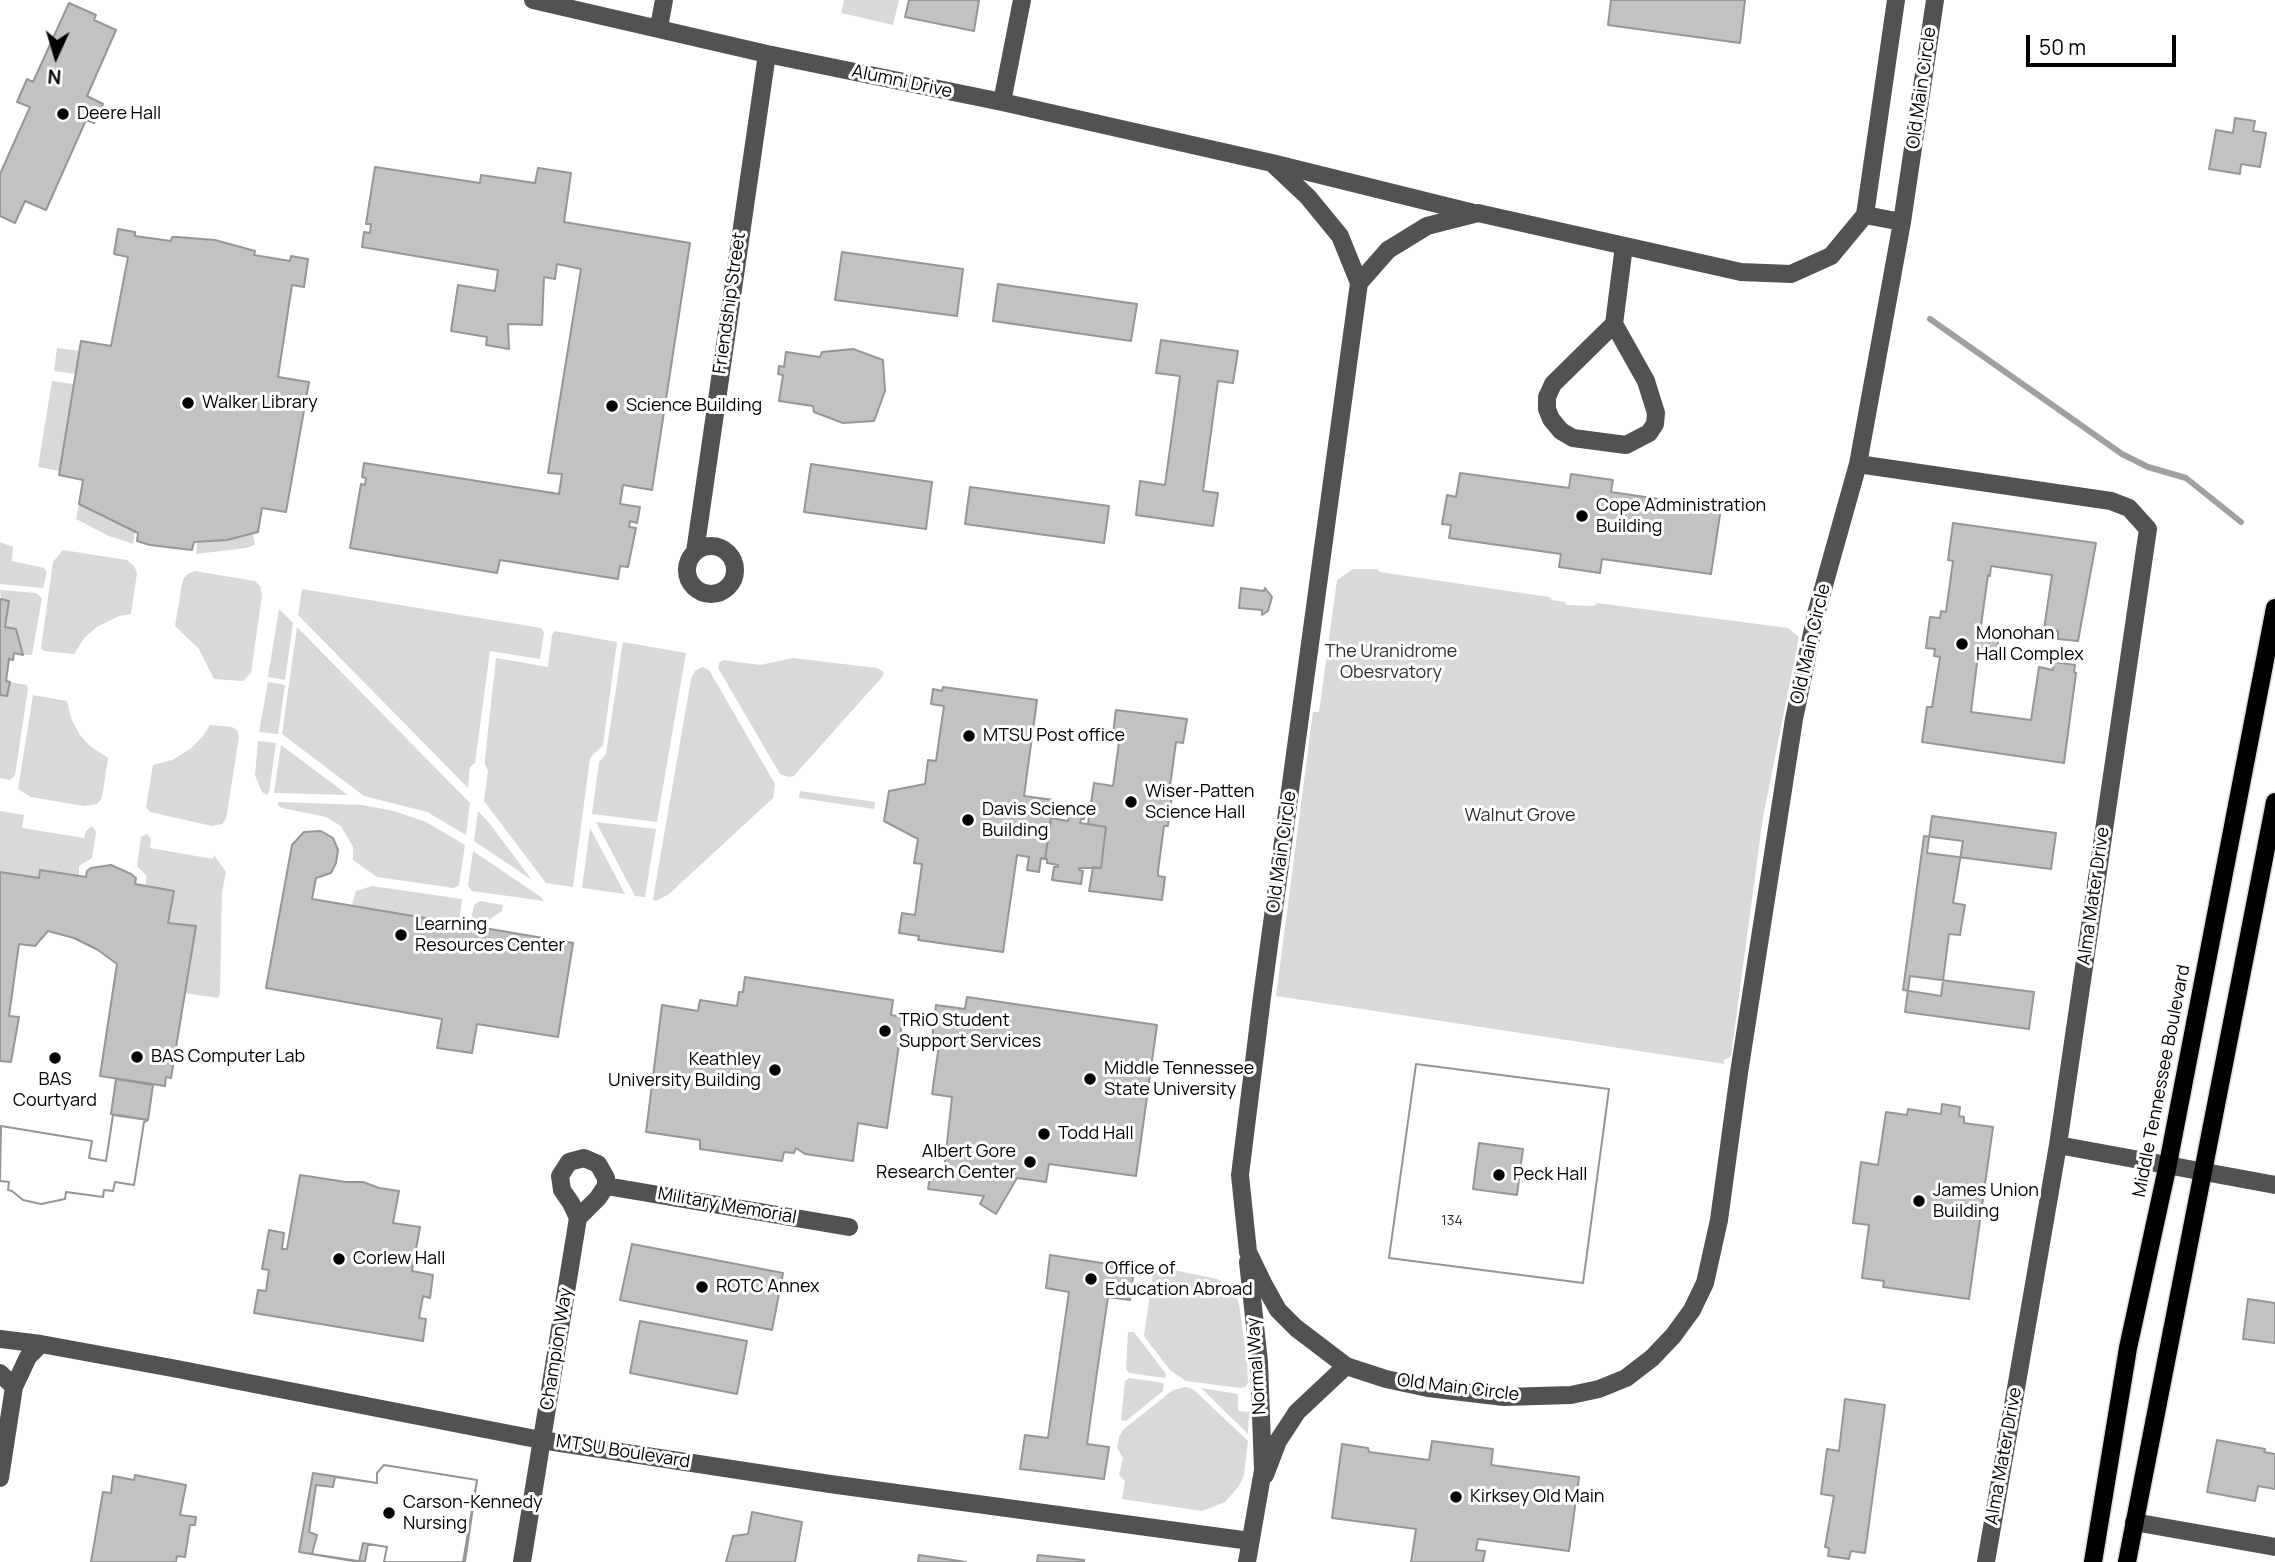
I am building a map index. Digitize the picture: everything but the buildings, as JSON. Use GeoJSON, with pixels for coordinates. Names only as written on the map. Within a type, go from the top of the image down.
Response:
{"type":"FeatureCollection","features":[{"type":"Feature","properties":{"kind":"main road","name":"Middle Tennessee Boulevard"},"geometry":{"type":"LineString","coordinates":[[2093,1562],[2128,1348],[2168,1164],[2275,608]]}},
{"type":"Feature","properties":{"kind":"main road"},"geometry":{"type":"LineString","coordinates":[[2127,1562],[2275,802]]}},
{"type":"Feature","properties":{"kind":"street","name":"Alumni Drive"},"geometry":{"type":"LineString","coordinates":[[533,0],[767,54],[1002,102],[1478,213]]}},
{"type":"Feature","properties":{"kind":"street"},"geometry":{"type":"LineString","coordinates":[[659,27],[664,0]]}},
{"type":"Feature","properties":{"kind":"street"},"geometry":{"type":"LineString","coordinates":[[1002,102],[1022,0]]}},
{"type":"Feature","properties":{"kind":"street"},"geometry":{"type":"LineString","coordinates":[[1272,163],[1308,197],[1340,236],[1359,283],[1388,250],[1427,226],[1478,213],[1741,272],[1791,274],[1831,256],[1865,215],[1896,0]]}},
{"type":"Feature","properties":{"kind":"street","name":"Old Main Circle"},"geometry":{"type":"LineString","coordinates":[[1359,283],[1240,1175],[1248,1252],[1278,1310],[1296,1328],[1346,1366],[1386,1379],[1428,1388],[1504,1397],[1571,1395],[1599,1389],[1626,1378],[1652,1359],[1692,1310],[1704,1283],[1719,1220],[1794,719],[1816,614],[1858,464],[1902,222],[1935,0]]}},
{"type":"Feature","properties":{"kind":"street","name":"Friendship Street"},"geometry":{"type":"LineString","coordinates":[[695,552],[767,54]]}},
{"type":"Feature","properties":{"kind":"street"},"geometry":{"type":"LineString","coordinates":[[1865,215],[1902,222]]}},
{"type":"Feature","properties":{"kind":"street"},"geometry":{"type":"LineString","coordinates":[[1614,324],[1553,384],[1547,397],[1547,409],[1561,431],[1573,438],[1626,445],[1649,432],[1655,424],[1656,412],[1646,381],[1614,324],[1624,246]]}},
{"type":"Feature","properties":{"kind":"street","name":"Alma Mater Drive"},"geometry":{"type":"LineString","coordinates":[[1858,464],[2111,501],[2129,508],[2148,529],[2058,1145],[1986,1562]]}},
{"type":"Feature","properties":{"kind":"street"},"geometry":{"type":"LineString","coordinates":[[2058,1145],[2275,1185]]}},
{"type":"Feature","properties":{"kind":"street"},"geometry":{"type":"LineString","coordinates":[[576,1159],[592,1160],[603,1170],[606,1186],[578,1218],[560,1183],[563,1168],[576,1159]]}},
{"type":"Feature","properties":{"kind":"street","name":"Military Memorial"},"geometry":{"type":"LineString","coordinates":[[606,1186],[849,1227]]}},
{"type":"Feature","properties":{"kind":"street","name":"Champion Way"},"geometry":{"type":"LineString","coordinates":[[522,1562],[578,1218]]}},
{"type":"Feature","properties":{"kind":"street","name":"Normal Way"},"geometry":{"type":"LineString","coordinates":[[1247,1562],[1262,1481],[1259,1362],[1248,1252]]}},
{"type":"Feature","properties":{"kind":"street","name":"MTSU Boulevard"},"geometry":{"type":"LineString","coordinates":[[0,1339],[41,1344],[541,1440],[843,1486],[1251,1541]]}},
{"type":"Feature","properties":{"kind":"street"},"geometry":{"type":"LineString","coordinates":[[0,1478],[14,1387],[28,1357],[41,1344]]}},
{"type":"Feature","properties":{"kind":"street","name":"Normal Way"},"geometry":{"type":"LineString","coordinates":[[1262,1481],[1279,1441],[1297,1412],[1346,1366]]}},
{"type":"Feature","properties":{"kind":"street"},"geometry":{"type":"LineString","coordinates":[[0,1373],[14,1387]]}},
{"type":"Feature","properties":{"kind":"street"},"geometry":{"type":"LineString","coordinates":[[2134,1522],[2275,1547]]}},
{"type":"Feature","properties":{"kind":"green space"},"geometry":{"type":"Polygon","coordinates":[[[844,0],[899,0],[893,25],[841,13],[844,0]]]}},
{"type":"Feature","properties":{"kind":"green space"},"geometry":{"type":"Polygon","coordinates":[[[57,348],[80,351],[76,374],[54,371],[57,348]]]}},
{"type":"Feature","properties":{"kind":"green space"},"geometry":{"type":"Polygon","coordinates":[[[52,381],[74,384],[60,471],[38,467],[52,381]]]}},
{"type":"Feature","properties":{"kind":"green space"},"geometry":{"type":"Polygon","coordinates":[[[79,504],[135,532],[133,544],[109,536],[76,519],[79,504]]]}},
{"type":"Feature","properties":{"kind":"green space"},"geometry":{"type":"Polygon","coordinates":[[[253,534],[255,545],[196,554],[197,542],[227,540],[253,534]]]}},
{"type":"Feature","properties":{"kind":"green space"},"geometry":{"type":"Polygon","coordinates":[[[0,542],[13,547],[12,561],[44,568],[47,572],[43,588],[0,584],[0,542]]]}},
{"type":"Feature","properties":{"kind":"green space"},"geometry":{"type":"Polygon","coordinates":[[[63,550],[127,560],[137,573],[131,614],[119,616],[97,627],[85,637],[74,654],[44,651],[41,648],[53,562],[63,550]]]}},
{"type":"Feature","properties":{"kind":"green space","name":"Walnut Grove"},"geometry":{"type":"Polygon","coordinates":[[[1353,569],[1377,569],[1380,572],[1549,597],[1567,605],[1594,606],[1597,603],[1788,628],[1799,637],[1763,817],[1731,1056],[1723,1061],[1725,1064],[1276,996],[1313,712],[1319,712],[1337,580],[1353,569]]]}},
{"type":"Feature","properties":{"kind":"green space"},"geometry":{"type":"Polygon","coordinates":[[[195,571],[255,581],[260,586],[262,595],[251,673],[243,681],[214,679],[199,649],[175,626],[183,579],[195,571]]]}},
{"type":"Feature","properties":{"kind":"green space"},"geometry":{"type":"Polygon","coordinates":[[[302,589],[541,628],[544,632],[540,659],[490,651],[475,763],[470,767],[468,788],[298,615],[302,589]]]}},
{"type":"Feature","properties":{"kind":"green space"},"geometry":{"type":"Polygon","coordinates":[[[0,590],[36,593],[42,598],[32,655],[23,655],[16,629],[5,627],[0,590]]]}},
{"type":"Feature","properties":{"kind":"green space"},"geometry":{"type":"Polygon","coordinates":[[[279,609],[293,623],[285,680],[268,677],[279,609]]]}},
{"type":"Feature","properties":{"kind":"green space"},"geometry":{"type":"Polygon","coordinates":[[[297,627],[470,803],[466,835],[427,812],[364,796],[282,734],[297,627]]]}},
{"type":"Feature","properties":{"kind":"green space"},"geometry":{"type":"Polygon","coordinates":[[[555,631],[617,642],[603,745],[590,758],[573,887],[546,883],[484,801],[488,770],[485,758],[496,658],[548,667],[552,635],[555,631]]]}},
{"type":"Feature","properties":{"kind":"green space"},"geometry":{"type":"Polygon","coordinates":[[[623,642],[686,653],[657,822],[592,814],[599,762],[606,754],[623,642]]]}},
{"type":"Feature","properties":{"kind":"green space"},"geometry":{"type":"Polygon","coordinates":[[[793,658],[877,668],[884,672],[794,776],[789,777],[780,774],[718,668],[723,660],[760,665],[793,658]]]}},
{"type":"Feature","properties":{"kind":"green space"},"geometry":{"type":"Polygon","coordinates":[[[702,667],[709,670],[775,784],[773,798],[668,895],[655,901],[653,899],[691,679],[695,671],[702,667]]]}},
{"type":"Feature","properties":{"kind":"green space"},"geometry":{"type":"Polygon","coordinates":[[[10,682],[27,685],[28,689],[15,775],[10,780],[0,778],[0,695],[7,696],[10,682]]]}},
{"type":"Feature","properties":{"kind":"green space"},"geometry":{"type":"Polygon","coordinates":[[[268,682],[285,685],[278,734],[259,732],[268,682]]]}},
{"type":"Feature","properties":{"kind":"green space"},"geometry":{"type":"Polygon","coordinates":[[[33,695],[67,701],[71,718],[80,735],[90,746],[108,758],[102,798],[97,804],[84,806],[31,797],[18,789],[33,695]]]}},
{"type":"Feature","properties":{"kind":"green space"},"geometry":{"type":"Polygon","coordinates":[[[210,725],[232,727],[237,730],[239,737],[226,819],[222,824],[212,826],[150,812],[146,807],[153,765],[172,760],[190,749],[210,725]]]}},
{"type":"Feature","properties":{"kind":"green space"},"geometry":{"type":"Polygon","coordinates":[[[258,741],[276,743],[267,795],[262,792],[255,775],[258,741]]]}},
{"type":"Feature","properties":{"kind":"green space"},"geometry":{"type":"Polygon","coordinates":[[[281,745],[348,795],[274,793],[281,745]]]}},
{"type":"Feature","properties":{"kind":"green space"},"geometry":{"type":"Polygon","coordinates":[[[800,791],[875,802],[874,809],[799,798],[800,791]]]}},
{"type":"Feature","properties":{"kind":"green space"},"geometry":{"type":"Polygon","coordinates":[[[278,802],[362,805],[394,811],[426,822],[465,845],[459,885],[454,888],[377,877],[353,860],[353,847],[341,826],[326,817],[282,808],[278,806],[278,802]]]}},
{"type":"Feature","properties":{"kind":"green space"},"geometry":{"type":"Polygon","coordinates":[[[0,811],[24,815],[22,828],[84,838],[86,831],[92,826],[96,832],[92,858],[79,866],[79,876],[41,870],[39,878],[0,872],[0,811]]]}},
{"type":"Feature","properties":{"kind":"green space"},"geometry":{"type":"Polygon","coordinates":[[[478,811],[490,824],[532,880],[474,841],[478,811]]]}},
{"type":"Feature","properties":{"kind":"green space"},"geometry":{"type":"Polygon","coordinates":[[[596,822],[656,829],[645,897],[635,896],[596,822]]]}},
{"type":"Feature","properties":{"kind":"green space"},"geometry":{"type":"Polygon","coordinates":[[[590,828],[625,894],[582,888],[590,828]]]}},
{"type":"Feature","properties":{"kind":"green space"},"geometry":{"type":"Polygon","coordinates":[[[147,834],[151,839],[150,848],[213,859],[214,855],[226,872],[222,892],[218,998],[184,993],[196,927],[168,923],[174,891],[145,886],[147,876],[137,866],[141,837],[147,834]]]}},
{"type":"Feature","properties":{"kind":"green space"},"geometry":{"type":"Polygon","coordinates":[[[473,851],[544,901],[472,891],[468,886],[473,851]]]}},
{"type":"Feature","properties":{"kind":"green space"},"geometry":{"type":"Polygon","coordinates":[[[372,886],[462,899],[459,924],[352,905],[356,891],[372,886]]]}},
{"type":"Feature","properties":{"kind":"green space"},"geometry":{"type":"Polygon","coordinates":[[[480,901],[503,905],[502,911],[479,927],[470,925],[474,905],[480,901]]]}},
{"type":"Feature","properties":{"kind":"green space"},"geometry":{"type":"Polygon","coordinates":[[[1154,1266],[1217,1279],[1234,1291],[1239,1304],[1247,1361],[1248,1383],[1245,1387],[1186,1381],[1170,1370],[1153,1348],[1144,1336],[1154,1266]]]}},
{"type":"Feature","properties":{"kind":"green space"},"geometry":{"type":"Polygon","coordinates":[[[1128,1332],[1134,1332],[1166,1374],[1165,1378],[1129,1373],[1126,1369],[1128,1332]]]}},
{"type":"Feature","properties":{"kind":"green space"},"geometry":{"type":"Polygon","coordinates":[[[1129,1378],[1164,1383],[1163,1391],[1126,1421],[1121,1420],[1125,1381],[1129,1378]]]}},
{"type":"Feature","properties":{"kind":"green space"},"geometry":{"type":"Polygon","coordinates":[[[1186,1387],[1193,1389],[1248,1441],[1244,1475],[1239,1486],[1225,1502],[1202,1511],[1122,1499],[1125,1481],[1119,1475],[1123,1458],[1117,1448],[1119,1437],[1124,1429],[1173,1390],[1186,1387]]]}},
{"type":"Feature","properties":{"kind":"green space"},"geometry":{"type":"Polygon","coordinates":[[[1201,1388],[1238,1394],[1238,1411],[1249,1412],[1248,1434],[1201,1388]]]}},
{"type":"Feature","properties":{"kind":"waterway"},"geometry":{"type":"LineString","coordinates":[[1930,319],[2122,454],[2148,467],[2186,478],[2241,522]]}},
{"type":"Feature","properties":{"kind":"place","name":"Deere Hall"},"geometry":{"type":"Point","coordinates":[63,114]}},
{"type":"Feature","properties":{"kind":"place","name":"Walker Library"},"geometry":{"type":"Point","coordinates":[188,403]}},
{"type":"Feature","properties":{"kind":"place","name":"Science Building"},"geometry":{"type":"Point","coordinates":[612,406]}},
{"type":"Feature","properties":{"kind":"place","name":"Cope Administration Building"},"geometry":{"type":"Point","coordinates":[1582,516]}},
{"type":"Feature","properties":{"kind":"place","name":"Monohan Hall Complex"},"geometry":{"type":"Point","coordinates":[1962,644]}},
{"type":"Feature","properties":{"kind":"place","name":"MTSU Post office"},"geometry":{"type":"Point","coordinates":[969,736]}},
{"type":"Feature","properties":{"kind":"place","name":"Wiser-Patten Science Hall"},"geometry":{"type":"Point","coordinates":[1131,802]}},
{"type":"Feature","properties":{"kind":"place","name":"Davis Science Building"},"geometry":{"type":"Point","coordinates":[968,820]}},
{"type":"Feature","properties":{"kind":"place","name":"Learning Resources Center"},"geometry":{"type":"Point","coordinates":[401,935]}},
{"type":"Feature","properties":{"kind":"place","name":"TRiO Student Support Services"},"geometry":{"type":"Point","coordinates":[885,1031]}},
{"type":"Feature","properties":{"kind":"place","name":"BAS Computer Lab"},"geometry":{"type":"Point","coordinates":[137,1057]}},
{"type":"Feature","properties":{"kind":"place","name":"BAS Courtyard"},"geometry":{"type":"Point","coordinates":[55,1058]}},
{"type":"Feature","properties":{"kind":"place","name":"Keathley University Building"},"geometry":{"type":"Point","coordinates":[775,1070]}},
{"type":"Feature","properties":{"kind":"place","name":"Middle Tennessee State University"},"geometry":{"type":"Point","coordinates":[1090,1079]}},
{"type":"Feature","properties":{"kind":"place","name":"Todd Hall"},"geometry":{"type":"Point","coordinates":[1044,1134]}},
{"type":"Feature","properties":{"kind":"place","name":"Albert Gore Research Center"},"geometry":{"type":"Point","coordinates":[1030,1162]}},
{"type":"Feature","properties":{"kind":"place","name":"Peck Hall"},"geometry":{"type":"Point","coordinates":[1499,1175]}},
{"type":"Feature","properties":{"kind":"place","name":"James Union Building"},"geometry":{"type":"Point","coordinates":[1919,1201]}},
{"type":"Feature","properties":{"kind":"place","name":"Corlew Hall"},"geometry":{"type":"Point","coordinates":[339,1259]}},
{"type":"Feature","properties":{"kind":"place","name":"Office of Education Abroad"},"geometry":{"type":"Point","coordinates":[1091,1279]}},
{"type":"Feature","properties":{"kind":"place","name":"ROTC Annex"},"geometry":{"type":"Point","coordinates":[702,1287]}},
{"type":"Feature","properties":{"kind":"place","name":"Kirksey Old Main"},"geometry":{"type":"Point","coordinates":[1456,1497]}},
{"type":"Feature","properties":{"kind":"place","name":"Carson-Kennedy Nursing"},"geometry":{"type":"Point","coordinates":[389,1513]}},
{"type":"Feature","properties":{"kind":"park label","name":"The Uranidrome Obesrvatory"},"geometry":{"type":"Point","coordinates":[1391,662]}}]}
